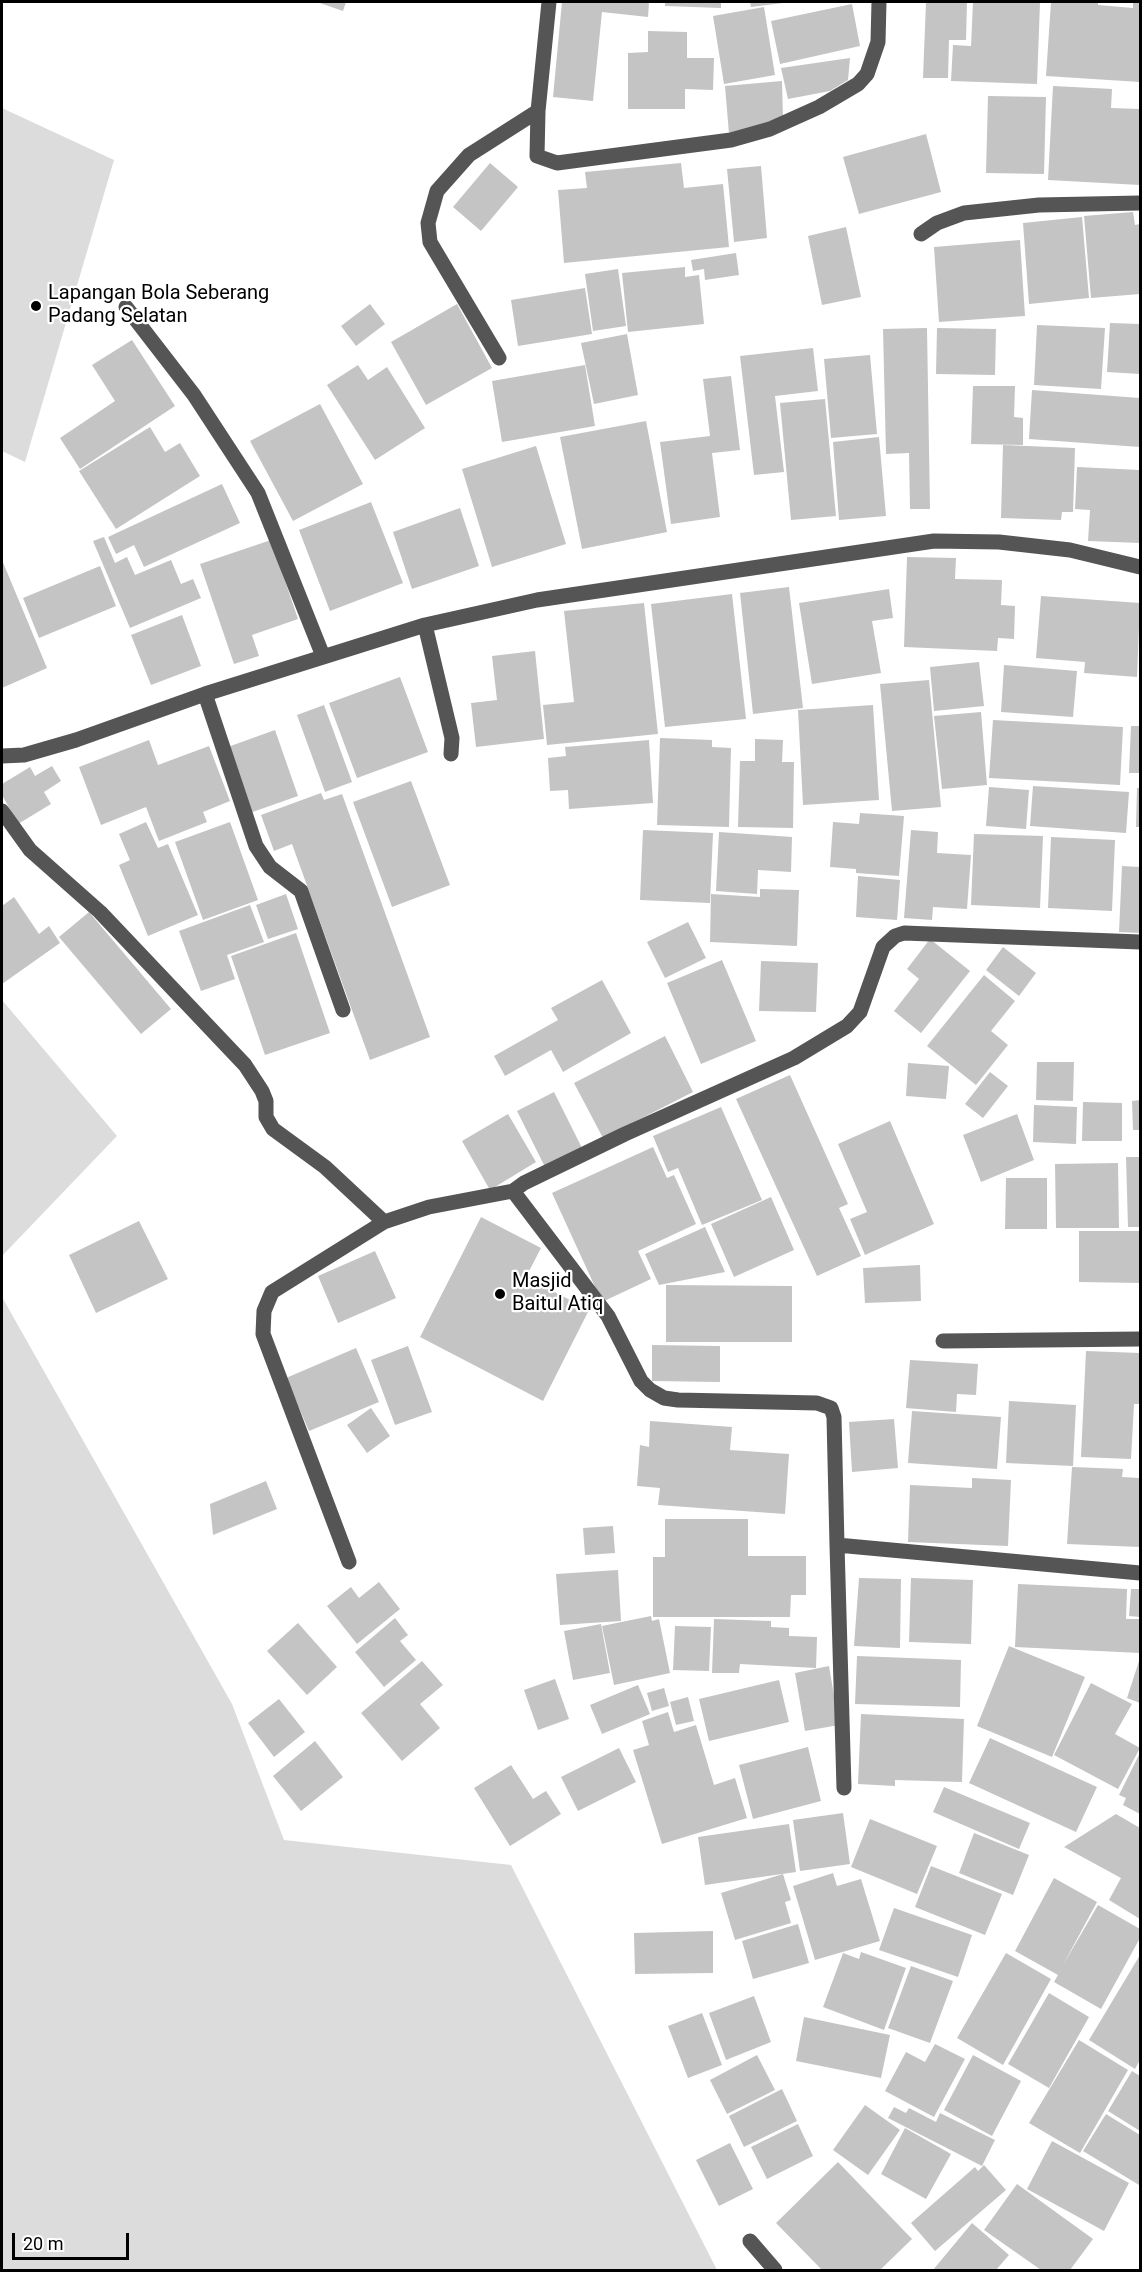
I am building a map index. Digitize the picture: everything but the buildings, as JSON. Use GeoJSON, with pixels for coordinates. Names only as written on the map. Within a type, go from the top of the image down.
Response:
{"type":"FeatureCollection","features":[{"type":"Feature","properties":{"kind":"street"},"geometry":{"type":"LineString","coordinates":[[549,2],[538,111],[537,156],[557,163],[731,140],[770,129],[819,107],[858,84],[867,74],[878,42],[879,2]]}},
{"type":"Feature","properties":{"kind":"street"},"geometry":{"type":"LineString","coordinates":[[499,358],[430,242],[428,223],[437,192],[469,155],[538,111]]}},
{"type":"Feature","properties":{"kind":"street"},"geometry":{"type":"LineString","coordinates":[[921,234],[937,223],[964,213],[1039,205],[1140,203]]}},
{"type":"Feature","properties":{"kind":"street"},"geometry":{"type":"LineString","coordinates":[[126,306],[194,395],[258,493],[323,656]]}},
{"type":"Feature","properties":{"kind":"street"},"geometry":{"type":"LineString","coordinates":[[2,756],[24,755],[76,740],[205,694],[425,625],[537,600],[934,541],[999,542],[1070,550],[1140,567]]}},
{"type":"Feature","properties":{"kind":"street"},"geometry":{"type":"LineString","coordinates":[[425,625],[452,738],[451,754]]}},
{"type":"Feature","properties":{"kind":"street"},"geometry":{"type":"LineString","coordinates":[[205,694],[256,846],[270,867],[301,891],[343,1010]]}},
{"type":"Feature","properties":{"kind":"street"},"geometry":{"type":"LineString","coordinates":[[2,811],[30,850],[100,912],[245,1065],[262,1091],[266,1101],[266,1117],[273,1129],[325,1167],[384,1222]]}},
{"type":"Feature","properties":{"kind":"street"},"geometry":{"type":"LineString","coordinates":[[349,1562],[263,1334],[264,1311],[272,1292],[384,1222],[429,1207],[513,1191],[524,1183],[625,1134],[794,1058],[847,1026],[860,1012],[883,947],[895,936],[904,933],[1140,942]]}},
{"type":"Feature","properties":{"kind":"street"},"geometry":{"type":"LineString","coordinates":[[513,1191],[597,1300],[608,1316],[640,1381],[650,1390],[664,1398],[678,1400],[817,1403],[831,1408],[834,1417],[844,1788]]}},
{"type":"Feature","properties":{"kind":"street"},"geometry":{"type":"LineString","coordinates":[[943,1341],[1140,1339]]}},
{"type":"Feature","properties":{"kind":"street"},"geometry":{"type":"LineString","coordinates":[[837,1545],[1140,1573]]}},
{"type":"Feature","properties":{"kind":"street"},"geometry":{"type":"LineString","coordinates":[[750,2241],[775,2271]]}},
{"type":"Feature","properties":{"kind":"shaded area","name":"Lapangan Bola Seberang Padang Selatan"},"geometry":{"type":"Polygon","coordinates":[[[2,108],[114,160],[25,462],[2,451],[2,108]]]}},
{"type":"Feature","properties":{"kind":"shaded area"},"geometry":{"type":"Polygon","coordinates":[[[2,1000],[117,1136],[2,1256],[2,1000]]]}},
{"type":"Feature","properties":{"kind":"shaded area"},"geometry":{"type":"Polygon","coordinates":[[[2,1297],[232,1704],[284,1840],[511,1865],[717,2270],[2,2270],[2,1297]]]}},
{"type":"Feature","properties":{"kind":"place","name":"Lapangan Bola Seberang Padang Selatan"},"geometry":{"type":"Point","coordinates":[36,306]}},
{"type":"Feature","properties":{"kind":"place","name":"Masjid Baitul Atiq"},"geometry":{"type":"Point","coordinates":[500,1294]}}]}
